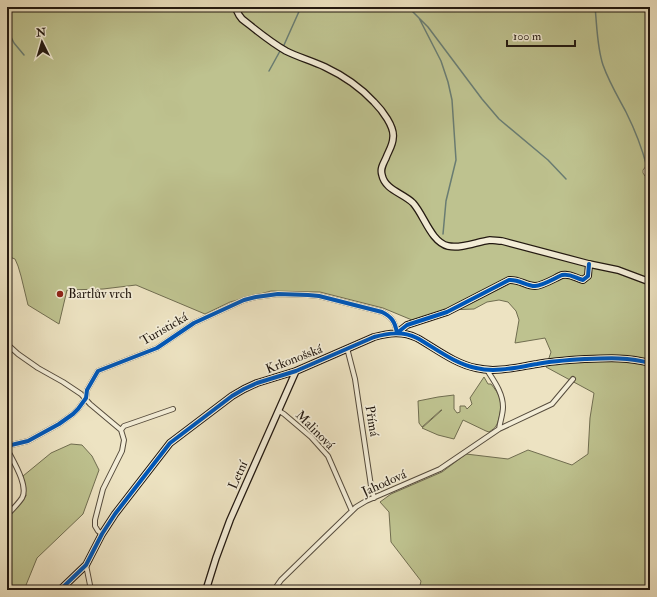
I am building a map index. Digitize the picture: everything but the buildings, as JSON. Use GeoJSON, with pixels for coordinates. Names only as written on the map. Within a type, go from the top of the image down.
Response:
{"type":"FeatureCollection","features":[{"type":"Feature","properties":{"kind":"street"},"geometry":{"type":"LineString","coordinates":[[235,7],[242,19],[275,44],[286,51],[345,78],[374,102],[391,126],[393,134],[393,141],[382,168],[382,177],[390,188],[412,202],[434,236],[444,245],[454,247],[492,240],[502,241],[589,264],[618,270],[650,282]]}},
{"type":"Feature","properties":{"kind":"street"},"geometry":{"type":"LineString","coordinates":[[397,333],[407,325],[447,312],[509,280],[517,280],[538,286],[569,274],[583,280],[588,276],[589,264]]}},
{"type":"Feature","properties":{"kind":"street","name":"Turistická"},"geometry":{"type":"LineString","coordinates":[[7,515],[22,498],[24,491],[23,484],[7,447],[28,441],[59,424],[78,409],[86,398],[87,390],[98,371],[157,348],[194,323],[244,300],[256,297],[278,294],[308,295],[319,296],[382,312],[395,323],[397,333]]}},
{"type":"Feature","properties":{"kind":"street","name":"Krkonošská"},"geometry":{"type":"LineString","coordinates":[[60,590],[86,565],[102,534],[115,514],[170,443],[232,396],[244,389],[257,383],[296,371],[347,348],[380,336],[397,333],[416,338],[462,364],[487,370],[555,361],[615,358],[638,360],[650,363]]}},
{"type":"Feature","properties":{"kind":"street"},"geometry":{"type":"LineString","coordinates":[[7,344],[38,368],[86,398],[90,404],[121,430],[124,440],[122,451],[103,489],[95,520],[95,526],[98,532],[102,534]]}},
{"type":"Feature","properties":{"kind":"street","name":"Přímá"},"geometry":{"type":"LineString","coordinates":[[347,348],[355,379],[374,498]]}},
{"type":"Feature","properties":{"kind":"street"},"geometry":{"type":"LineString","coordinates":[[487,370],[502,398],[503,408],[499,429]]}},
{"type":"Feature","properties":{"kind":"street","name":"Letní"},"geometry":{"type":"LineString","coordinates":[[206,590],[230,520],[296,371]]}},
{"type":"Feature","properties":{"kind":"street","name":"Jahodová"},"geometry":{"type":"LineString","coordinates":[[274,590],[281,580],[356,507],[366,501],[440,469],[499,429],[552,404],[573,379]]}},
{"type":"Feature","properties":{"kind":"street"},"geometry":{"type":"LineString","coordinates":[[121,430],[124,426],[173,409]]}},
{"type":"Feature","properties":{"kind":"street","name":"Malinová"},"geometry":{"type":"LineString","coordinates":[[279,411],[311,437],[328,456],[352,511]]}},
{"type":"Feature","properties":{"kind":"street"},"geometry":{"type":"LineString","coordinates":[[86,565],[91,590]]}},
{"type":"Feature","properties":{"kind":"green space"},"geometry":{"type":"Polygon","coordinates":[[[7,7],[650,7],[650,166],[647,165],[643,170],[643,173],[645,176],[650,177],[650,590],[419,590],[421,581],[391,542],[389,512],[380,502],[391,494],[442,472],[466,454],[508,459],[528,450],[572,465],[588,454],[590,418],[594,393],[546,367],[551,352],[545,338],[515,343],[519,320],[516,311],[508,302],[499,300],[487,302],[474,309],[447,310],[412,320],[383,308],[320,292],[271,291],[230,302],[205,314],[136,285],[103,289],[67,290],[59,324],[28,305],[15,259],[7,256],[7,7]]]}},
{"type":"Feature","properties":{"kind":"green space"},"geometry":{"type":"Polygon","coordinates":[[[484,377],[488,384],[491,384],[501,401],[501,410],[498,421],[493,429],[489,432],[463,420],[454,439],[438,435],[422,428],[442,410],[422,427],[419,423],[418,401],[454,395],[454,409],[457,413],[460,412],[460,406],[465,406],[467,409],[472,404],[470,398],[484,377]]]}},
{"type":"Feature","properties":{"kind":"green space"},"geometry":{"type":"Polygon","coordinates":[[[71,444],[82,445],[92,456],[99,470],[83,514],[37,558],[24,590],[7,590],[7,517],[26,496],[23,476],[51,453],[71,444]]]}},
{"type":"Feature","properties":{"kind":"waterway"},"geometry":{"type":"LineString","coordinates":[[284,45],[301,7]]}},
{"type":"Feature","properties":{"kind":"waterway"},"geometry":{"type":"LineString","coordinates":[[408,7],[428,27],[482,99],[499,119],[548,160],[566,179]]}},
{"type":"Feature","properties":{"kind":"waterway"},"geometry":{"type":"LineString","coordinates":[[595,7],[598,44],[603,65],[641,146],[647,167]]}},
{"type":"Feature","properties":{"kind":"waterway"},"geometry":{"type":"LineString","coordinates":[[419,18],[441,61],[452,100],[456,160],[446,201],[443,234]]}},
{"type":"Feature","properties":{"kind":"waterway"},"geometry":{"type":"LineString","coordinates":[[7,29],[14,43],[24,55]]}},
{"type":"Feature","properties":{"kind":"waterway"},"geometry":{"type":"LineString","coordinates":[[269,71],[280,51]]}},
{"type":"Feature","properties":{"kind":"cycle path"},"geometry":{"type":"LineString","coordinates":[[397,333],[407,325],[447,312],[509,280],[535,286],[541,285],[562,275],[570,275],[583,280],[588,276],[589,264]]}},
{"type":"Feature","properties":{"kind":"cycle path"},"geometry":{"type":"LineString","coordinates":[[7,446],[28,441],[59,424],[73,414],[86,398],[87,390],[98,371],[157,348],[194,323],[244,300],[278,294],[319,296],[382,312],[392,320],[397,333]]}},
{"type":"Feature","properties":{"kind":"cycle path"},"geometry":{"type":"LineString","coordinates":[[60,590],[86,565],[102,534],[115,514],[170,443],[232,396],[244,389],[257,383],[296,371],[374,337],[385,334],[406,334],[417,338],[460,363],[491,370],[568,360],[610,358],[650,363]]}},
{"type":"Feature","properties":{"kind":"place","name":"Bartlův vrch"},"geometry":{"type":"Point","coordinates":[60,294]}}]}
